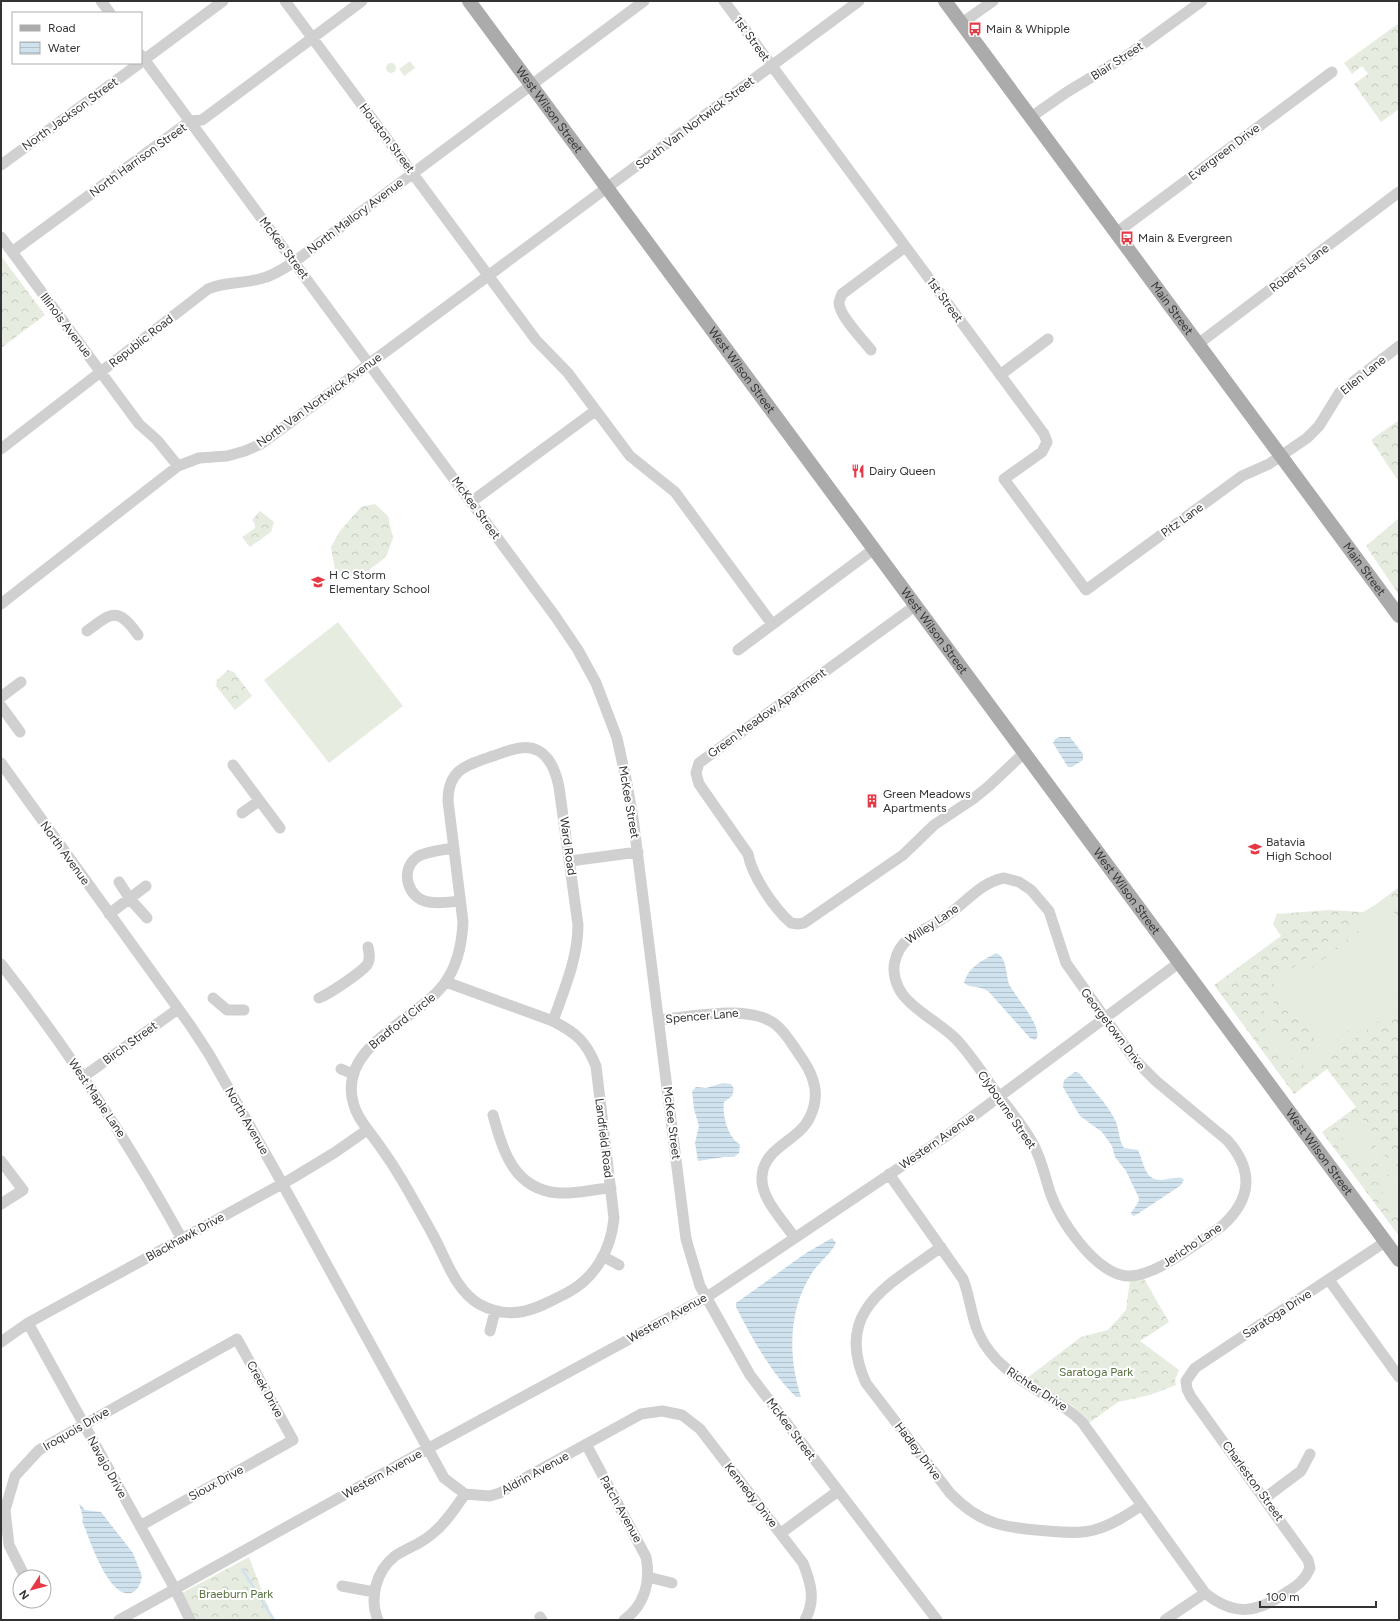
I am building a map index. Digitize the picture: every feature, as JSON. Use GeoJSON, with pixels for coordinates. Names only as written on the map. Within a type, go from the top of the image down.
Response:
{"type":"FeatureCollection","features":[{"type":"Feature","properties":{"kind":"main road","name":"West Wilson Street"},"geometry":{"type":"LineString","coordinates":[[469,1],[608,187],[915,606],[1180,962],[1399,1260]]}},
{"type":"Feature","properties":{"kind":"main road","name":"Main Street"},"geometry":{"type":"LineString","coordinates":[[945,1],[1399,616]]}},
{"type":"Feature","properties":{"kind":"street"},"geometry":{"type":"LineString","coordinates":[[101,1],[109,12]]}},
{"type":"Feature","properties":{"kind":"street","name":"North Jackson Street"},"geometry":{"type":"LineString","coordinates":[[142,60],[223,1]]}},
{"type":"Feature","properties":{"kind":"street","name":"Houston Street"},"geometry":{"type":"LineString","coordinates":[[285,1],[536,340],[568,373],[630,456],[675,492],[772,624]]}},
{"type":"Feature","properties":{"kind":"street","name":"North Harrison Street"},"geometry":{"type":"LineString","coordinates":[[12,252],[190,121],[197,122],[202,120],[362,1]]}},
{"type":"Feature","properties":{"kind":"street","name":"North Mallory Avenue"},"geometry":{"type":"LineString","coordinates":[[294,262],[644,1]]}},
{"type":"Feature","properties":{"kind":"street","name":"1st Street"},"geometry":{"type":"LineString","coordinates":[[724,1],[1044,434],[1047,442],[1042,452],[1004,479],[1086,590]]}},
{"type":"Feature","properties":{"kind":"street","name":"South Van Nortwick Street"},"geometry":{"type":"LineString","coordinates":[[608,187],[860,1]]}},
{"type":"Feature","properties":{"kind":"street"},"geometry":{"type":"LineString","coordinates":[[962,23],[993,1]]}},
{"type":"Feature","properties":{"kind":"street","name":"Blair Street"},"geometry":{"type":"LineString","coordinates":[[1031,117],[1067,92],[1128,55],[1202,1]]}},
{"type":"Feature","properties":{"kind":"street","name":"McKee Street"},"geometry":{"type":"LineString","coordinates":[[142,60],[190,121],[556,616],[578,650],[596,683],[617,738],[633,818],[686,1239],[700,1286],[750,1375],[937,1620]]}},
{"type":"Feature","properties":{"kind":"street","name":"North Jackson Street"},"geometry":{"type":"LineString","coordinates":[[1,164],[137,64]]}},
{"type":"Feature","properties":{"kind":"street","name":"Evergreen Drive"},"geometry":{"type":"LineString","coordinates":[[1116,233],[1332,72]]}},
{"type":"Feature","properties":{"kind":"street","name":"North Van Nortwick Avenue"},"geometry":{"type":"LineString","coordinates":[[1,604],[178,466],[199,458],[226,456],[245,451],[261,444],[608,187]]}},
{"type":"Feature","properties":{"kind":"street","name":"Roberts Lane"},"geometry":{"type":"LineString","coordinates":[[1198,344],[1399,192]]}},
{"type":"Feature","properties":{"kind":"street","name":"Illinois Avenue"},"geometry":{"type":"LineString","coordinates":[[1,237],[139,424],[167,451],[178,466]]}},
{"type":"Feature","properties":{"kind":"street"},"geometry":{"type":"LineString","coordinates":[[871,350],[848,321],[839,303],[842,294],[905,247]]}},
{"type":"Feature","properties":{"kind":"street","name":"Republic Road"},"geometry":{"type":"LineString","coordinates":[[1,449],[208,289],[222,284],[263,279],[294,262]]}},
{"type":"Feature","properties":{"kind":"street"},"geometry":{"type":"LineString","coordinates":[[1000,375],[1048,339]]}},
{"type":"Feature","properties":{"kind":"street","name":"Ellen Lane"},"geometry":{"type":"LineString","coordinates":[[1281,456],[1307,438],[1319,426],[1340,392],[1399,346]]}},
{"type":"Feature","properties":{"kind":"street"},"geometry":{"type":"LineString","coordinates":[[471,502],[595,411]]}},
{"type":"Feature","properties":{"kind":"street","name":"Pitz Lane"},"geometry":{"type":"LineString","coordinates":[[1086,590],[1242,476],[1281,456]]}},
{"type":"Feature","properties":{"kind":"street"},"geometry":{"type":"LineString","coordinates":[[738,650],[874,550]]}},
{"type":"Feature","properties":{"kind":"street","name":"Green Meadow Apartment"},"geometry":{"type":"LineString","coordinates":[[915,606],[699,763],[696,773],[699,784],[748,854],[752,868],[766,892],[791,923],[798,924],[804,922],[903,855],[934,825],[973,799],[1024,753]]}},
{"type":"Feature","properties":{"kind":"street"},"geometry":{"type":"LineString","coordinates":[[87,631],[104,618],[111,615],[123,617],[138,634]]}},
{"type":"Feature","properties":{"kind":"street"},"geometry":{"type":"LineString","coordinates":[[1,697],[21,682]]}},
{"type":"Feature","properties":{"kind":"street"},"geometry":{"type":"LineString","coordinates":[[1,706],[20,732]]}},
{"type":"Feature","properties":{"kind":"street","name":"Ward Road"},"geometry":{"type":"LineString","coordinates":[[465,766],[522,747],[535,750],[545,756],[552,763],[560,787],[578,937],[572,966],[553,1021]]}},
{"type":"Feature","properties":{"kind":"street","name":"North Avenue"},"geometry":{"type":"LineString","coordinates":[[1,764],[209,1054],[427,1449],[444,1478],[465,1494]]}},
{"type":"Feature","properties":{"kind":"street"},"geometry":{"type":"LineString","coordinates":[[233,765],[280,828]]}},
{"type":"Feature","properties":{"kind":"street","name":"Bradford Circle"},"geometry":{"type":"LineString","coordinates":[[465,766],[452,778],[448,792],[463,922],[460,946],[453,968],[446,982],[425,1004],[365,1052],[357,1063],[351,1085],[357,1115],[402,1180],[462,1288],[478,1304],[495,1311]]}},
{"type":"Feature","properties":{"kind":"street"},"geometry":{"type":"LineString","coordinates":[[242,813],[259,800]]}},
{"type":"Feature","properties":{"kind":"street"},"geometry":{"type":"LineString","coordinates":[[454,848],[418,857],[411,864],[407,874],[409,888],[417,897],[428,902],[460,901]]}},
{"type":"Feature","properties":{"kind":"street"},"geometry":{"type":"LineString","coordinates":[[570,861],[638,852]]}},
{"type":"Feature","properties":{"kind":"street","name":"Willey Lane"},"geometry":{"type":"LineString","coordinates":[[894,970],[897,954],[906,940],[914,934],[943,919],[992,880],[1004,878]]}},
{"type":"Feature","properties":{"kind":"street","name":"Georgetown Drive"},"geometry":{"type":"LineString","coordinates":[[1004,878],[1019,882],[1031,890],[1049,911],[1066,963],[1105,1019],[1144,1070],[1227,1140],[1237,1151],[1244,1165],[1246,1178],[1245,1191]]}},
{"type":"Feature","properties":{"kind":"street"},"geometry":{"type":"LineString","coordinates":[[119,882],[130,899],[147,918]]}},
{"type":"Feature","properties":{"kind":"street"},"geometry":{"type":"LineString","coordinates":[[110,914],[146,886]]}},
{"type":"Feature","properties":{"kind":"street"},"geometry":{"type":"LineString","coordinates":[[319,998],[328,995],[367,965],[370,956],[368,947]]}},
{"type":"Feature","properties":{"kind":"street","name":"Western Avenue"},"geometry":{"type":"LineString","coordinates":[[119,1620],[427,1449],[706,1297],[889,1174],[1000,1097],[1180,962]]}},
{"type":"Feature","properties":{"kind":"street","name":"West Maple Lane"},"geometry":{"type":"LineString","coordinates":[[1,964],[83,1077],[126,1141],[182,1239]]}},
{"type":"Feature","properties":{"kind":"street","name":"Clybourne Street"},"geometry":{"type":"LineString","coordinates":[[894,970],[895,978],[903,995],[956,1040],[1000,1097],[1033,1144],[1051,1196],[1064,1221],[1089,1254],[1099,1264],[1110,1271],[1122,1275]]}},
{"type":"Feature","properties":{"kind":"street","name":"Landfield Road"},"geometry":{"type":"LineString","coordinates":[[446,982],[553,1021],[569,1029],[583,1040],[590,1051],[596,1066],[614,1218],[612,1231],[604,1257],[592,1274],[570,1292],[537,1308],[514,1314],[495,1311]]}},
{"type":"Feature","properties":{"kind":"street"},"geometry":{"type":"LineString","coordinates":[[213,998],[227,1010],[244,1010]]}},
{"type":"Feature","properties":{"kind":"street","name":"Birch Street"},"geometry":{"type":"LineString","coordinates":[[83,1077],[178,1009]]}},
{"type":"Feature","properties":{"kind":"street","name":"Spencer Lane"},"geometry":{"type":"LineString","coordinates":[[659,1020],[738,1013],[756,1015],[769,1020],[780,1028],[807,1066],[815,1088],[816,1098],[810,1117],[800,1131],[770,1155],[765,1162],[762,1177],[767,1197],[794,1237]]}},
{"type":"Feature","properties":{"kind":"street"},"geometry":{"type":"LineString","coordinates":[[341,1069],[353,1074]]}},
{"type":"Feature","properties":{"kind":"street"},"geometry":{"type":"LineString","coordinates":[[493,1115],[499,1139],[509,1164],[526,1181],[546,1191],[558,1193],[611,1188]]}},
{"type":"Feature","properties":{"kind":"street","name":"Blackhawk Drive"},"geometry":{"type":"LineString","coordinates":[[1,1342],[28,1323],[282,1184],[334,1153],[367,1130]]}},
{"type":"Feature","properties":{"kind":"street"},"geometry":{"type":"LineString","coordinates":[[1,1161],[23,1190],[1,1204]]}},
{"type":"Feature","properties":{"kind":"street","name":"Richter Drive"},"geometry":{"type":"LineString","coordinates":[[889,1174],[963,1278],[969,1292],[978,1332],[992,1356],[1009,1372],[1073,1414],[1082,1422],[1206,1593],[1217,1602],[1230,1608],[1244,1610],[1257,1608],[1268,1604],[1302,1582],[1310,1568]]}},
{"type":"Feature","properties":{"kind":"street","name":"Jericho Lane"},"geometry":{"type":"LineString","coordinates":[[1122,1275],[1135,1276],[1157,1269],[1222,1226],[1237,1210],[1245,1191]]}},
{"type":"Feature","properties":{"kind":"street","name":"Saratoga Drive"},"geometry":{"type":"LineString","coordinates":[[1191,1397],[1187,1389],[1186,1381],[1196,1368],[1385,1242]]}},
{"type":"Feature","properties":{"kind":"street","name":"Hadley Drive"},"geometry":{"type":"LineString","coordinates":[[941,1247],[877,1295],[867,1307],[860,1320],[856,1335],[856,1352],[859,1369],[866,1383],[950,1493],[974,1515],[1000,1526],[1013,1529],[1066,1533],[1092,1531],[1107,1526],[1142,1504]]}},
{"type":"Feature","properties":{"kind":"street"},"geometry":{"type":"LineString","coordinates":[[604,1257],[619,1266]]}},
{"type":"Feature","properties":{"kind":"street"},"geometry":{"type":"LineString","coordinates":[[1329,1280],[1399,1377]]}},
{"type":"Feature","properties":{"kind":"street"},"geometry":{"type":"LineString","coordinates":[[490,1331],[495,1311]]}},
{"type":"Feature","properties":{"kind":"street","name":"Navajo Drive"},"geometry":{"type":"LineString","coordinates":[[28,1323],[175,1589],[190,1620]]}},
{"type":"Feature","properties":{"kind":"street","name":"Iroquois Drive"},"geometry":{"type":"LineString","coordinates":[[21,1569],[9,1545],[5,1510],[15,1476],[39,1450],[237,1339]]}},
{"type":"Feature","properties":{"kind":"street","name":"Creek Drive"},"geometry":{"type":"LineString","coordinates":[[237,1339],[293,1440]]}},
{"type":"Feature","properties":{"kind":"street","name":"Charleston Street"},"geometry":{"type":"LineString","coordinates":[[1191,1397],[1304,1553],[1310,1568]]}},
{"type":"Feature","properties":{"kind":"street","name":"Aldrin Avenue"},"geometry":{"type":"LineString","coordinates":[[465,1494],[479,1496],[500,1493],[641,1414],[662,1411]]}},
{"type":"Feature","properties":{"kind":"street","name":"Kennedy Drive"},"geometry":{"type":"LineString","coordinates":[[662,1411],[682,1416],[700,1429],[803,1563],[811,1584],[812,1602],[805,1620]]}},
{"type":"Feature","properties":{"kind":"street","name":"Sioux Drive"},"geometry":{"type":"LineString","coordinates":[[140,1526],[293,1440]]}},
{"type":"Feature","properties":{"kind":"street","name":"Patch Avenue"},"geometry":{"type":"LineString","coordinates":[[586,1444],[642,1546],[646,1557],[648,1577]]}},
{"type":"Feature","properties":{"kind":"street"},"geometry":{"type":"LineString","coordinates":[[1265,1498],[1301,1471],[1310,1454]]}},
{"type":"Feature","properties":{"kind":"street"},"geometry":{"type":"LineString","coordinates":[[781,1534],[838,1491]]}},
{"type":"Feature","properties":{"kind":"street"},"geometry":{"type":"LineString","coordinates":[[378,1620],[374,1592],[379,1576],[387,1564],[396,1556],[433,1534],[447,1519],[465,1494]]}},
{"type":"Feature","properties":{"kind":"street"},"geometry":{"type":"LineString","coordinates":[[624,1620],[636,1610],[641,1600],[648,1577],[672,1583]]}},
{"type":"Feature","properties":{"kind":"street"},"geometry":{"type":"LineString","coordinates":[[342,1586],[374,1592]]}},
{"type":"Feature","properties":{"kind":"street"},"geometry":{"type":"LineString","coordinates":[[1165,1620],[1206,1593]]}},
{"type":"Feature","properties":{"kind":"green space"},"geometry":{"type":"Polygon","coordinates":[[[1399,23],[1399,109],[1381,122],[1354,84],[1368,74],[1362,66],[1352,74],[1344,63],[1399,23]]]}},
{"type":"Feature","properties":{"kind":"green space"},"geometry":{"type":"Polygon","coordinates":[[[410,61],[415,68],[404,76],[399,69],[410,61]]]}},
{"type":"Feature","properties":{"kind":"green space"},"geometry":{"type":"Polygon","coordinates":[[[391,63],[396,68],[391,73],[386,68],[391,63]]]}},
{"type":"Feature","properties":{"kind":"green space"},"geometry":{"type":"Polygon","coordinates":[[[1,256],[45,315],[1,348],[1,256]]]}},
{"type":"Feature","properties":{"kind":"green space"},"geometry":{"type":"Polygon","coordinates":[[[1399,420],[1399,482],[1371,440],[1399,420]]]}},
{"type":"Feature","properties":{"kind":"green space"},"geometry":{"type":"Polygon","coordinates":[[[375,504],[388,516],[393,538],[386,557],[369,570],[351,577],[335,570],[331,547],[340,531],[361,507],[375,504]]]}},
{"type":"Feature","properties":{"kind":"green space"},"geometry":{"type":"Polygon","coordinates":[[[260,511],[274,522],[271,532],[250,547],[242,537],[255,528],[255,524],[252,520],[260,511]]]}},
{"type":"Feature","properties":{"kind":"green space"},"geometry":{"type":"Polygon","coordinates":[[[1399,518],[1399,595],[1366,546],[1399,518]]]}},
{"type":"Feature","properties":{"kind":"green space"},"geometry":{"type":"Polygon","coordinates":[[[338,622],[403,706],[329,763],[264,680],[338,622]]]}},
{"type":"Feature","properties":{"kind":"green space"},"geometry":{"type":"Polygon","coordinates":[[[228,670],[234,672],[252,696],[235,710],[216,686],[217,680],[228,670]]]}},
{"type":"Feature","properties":{"kind":"green space"},"geometry":{"type":"Polygon","coordinates":[[[1399,887],[1399,1236],[1322,1132],[1356,1107],[1327,1069],[1294,1094],[1214,985],[1281,936],[1273,924],[1277,914],[1329,910],[1363,912],[1399,887]]]}},
{"type":"Feature","properties":{"kind":"green space"},"geometry":{"type":"Polygon","coordinates":[[[1399,899],[1399,908],[1392,910],[1399,919],[1399,991],[1327,1047],[1399,995],[1399,1006],[1309,1072],[1303,1065],[1310,1060],[1294,1059],[1282,1053],[1272,1044],[1266,1032],[1264,1018],[1265,1004],[1270,991],[1279,978],[1374,907],[1388,901],[1399,899]],[[1391,910],[1376,917],[1280,991],[1391,910]],[[1279,992],[1273,1003],[1272,1015],[1274,1027],[1280,1037],[1288,1045],[1298,1050],[1310,1052],[1322,1050],[1322,1049],[1279,992]]]}},
{"type":"Feature","properties":{"kind":"green space"},"geometry":{"type":"Polygon","coordinates":[[[1360,1116],[1368,1126],[1345,1142],[1338,1132],[1360,1116]]]}},
{"type":"Feature","properties":{"kind":"green space"},"geometry":{"type":"Polygon","coordinates":[[[1370,1129],[1378,1139],[1355,1156],[1348,1146],[1370,1129]]]}},
{"type":"Feature","properties":{"kind":"green space"},"geometry":{"type":"Polygon","coordinates":[[[1380,1143],[1388,1153],[1366,1170],[1358,1159],[1380,1143]]]}},
{"type":"Feature","properties":{"kind":"green space"},"geometry":{"type":"Polygon","coordinates":[[[1391,1157],[1398,1167],[1376,1183],[1368,1173],[1391,1157]]]}},
{"type":"Feature","properties":{"kind":"green space"},"geometry":{"type":"Polygon","coordinates":[[[1399,1171],[1399,1187],[1386,1197],[1378,1187],[1399,1171]]]}},
{"type":"Feature","properties":{"kind":"green space"},"geometry":{"type":"Polygon","coordinates":[[[1399,1193],[1399,1208],[1396,1210],[1389,1200],[1399,1193]]]}},
{"type":"Feature","properties":{"kind":"green space","name":"Saratoga Park"},"geometry":{"type":"Polygon","coordinates":[[[1144,1279],[1169,1322],[1140,1341],[1179,1370],[1175,1380],[1176,1385],[1150,1395],[1118,1402],[1089,1423],[1073,1406],[1027,1378],[1081,1337],[1108,1330],[1126,1310],[1130,1280],[1144,1279]]]}},
{"type":"Feature","properties":{"kind":"green space","name":"Braeburn Park"},"geometry":{"type":"Polygon","coordinates":[[[249,1557],[273,1620],[195,1620],[182,1593],[249,1557]]]}},
{"type":"Feature","properties":{"kind":"green space"},"geometry":{"type":"Polygon","coordinates":[[[242,1585],[249,1598],[234,1606],[227,1593],[242,1585]]]}},
{"type":"Feature","properties":{"kind":"water"},"geometry":{"type":"Polygon","coordinates":[[[1060,737],[1070,737],[1083,754],[1083,760],[1072,767],[1068,767],[1053,743],[1055,739],[1060,737]]]}},
{"type":"Feature","properties":{"kind":"water"},"geometry":{"type":"Polygon","coordinates":[[[996,953],[1003,958],[1008,982],[1032,1019],[1037,1033],[1037,1038],[1035,1040],[1030,1038],[988,991],[982,988],[969,986],[964,983],[969,972],[973,968],[996,953]]]}},
{"type":"Feature","properties":{"kind":"water"},"geometry":{"type":"Polygon","coordinates":[[[1075,1072],[1079,1073],[1109,1109],[1116,1122],[1124,1148],[1138,1150],[1148,1174],[1156,1179],[1162,1180],[1182,1178],[1184,1180],[1180,1186],[1136,1215],[1133,1216],[1131,1213],[1138,1203],[1139,1198],[1126,1171],[1115,1157],[1112,1146],[1102,1132],[1080,1116],[1063,1087],[1064,1080],[1075,1072]]]}},
{"type":"Feature","properties":{"kind":"water"},"geometry":{"type":"Polygon","coordinates":[[[723,1083],[731,1084],[734,1089],[732,1096],[724,1102],[724,1113],[729,1132],[740,1144],[739,1153],[734,1157],[698,1161],[695,1143],[699,1126],[694,1109],[692,1091],[696,1087],[706,1088],[723,1083]]]}},
{"type":"Feature","properties":{"kind":"water"},"geometry":{"type":"Polygon","coordinates":[[[832,1238],[836,1243],[812,1273],[798,1302],[792,1350],[801,1397],[796,1397],[778,1377],[762,1354],[748,1331],[736,1307],[736,1303],[806,1253],[832,1238]]]}},
{"type":"Feature","properties":{"kind":"water"},"geometry":{"type":"Polygon","coordinates":[[[79,1503],[85,1510],[101,1512],[133,1553],[142,1576],[139,1586],[133,1592],[123,1592],[115,1587],[107,1577],[100,1565],[82,1521],[83,1518],[79,1503]]]}},
{"type":"Feature","properties":{"kind":"waterway"},"geometry":{"type":"LineString","coordinates":[[242,1569],[274,1620]]}},
{"type":"Feature","properties":{"kind":"place","name":"Main & Whipple"},"geometry":{"type":"Point","coordinates":[975,29]}},
{"type":"Feature","properties":{"kind":"place","name":"Main & Evergreen"},"geometry":{"type":"Point","coordinates":[1127,238]}},
{"type":"Feature","properties":{"kind":"place","name":"Dairy Queen"},"geometry":{"type":"Point","coordinates":[858,471]}},
{"type":"Feature","properties":{"kind":"place","name":"H C Storm Elementary School"},"geometry":{"type":"Point","coordinates":[318,582]}},
{"type":"Feature","properties":{"kind":"place","name":"Green Meadows Apartments"},"geometry":{"type":"Point","coordinates":[872,801]}},
{"type":"Feature","properties":{"kind":"place","name":"Batavia High School"},"geometry":{"type":"Point","coordinates":[1255,849]}}]}
